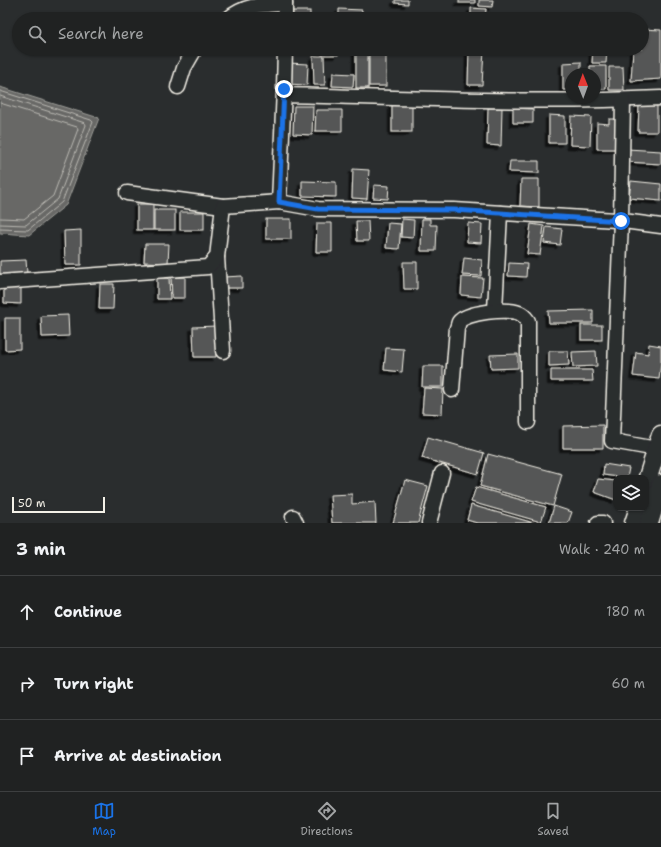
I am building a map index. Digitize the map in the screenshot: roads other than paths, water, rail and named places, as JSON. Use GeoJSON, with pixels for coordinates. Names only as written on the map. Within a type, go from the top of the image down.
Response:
{"type":"FeatureCollection","features":[{"type":"Feature","properties":{"kind":"main road"},"geometry":{"type":"LineString","coordinates":[[649,475],[659,442]]}},
{"type":"Feature","properties":{"kind":"main road"},"geometry":{"type":"LineString","coordinates":[[649,523],[651,506],[661,484]]}},
{"type":"Feature","properties":{"kind":"main road"},"geometry":{"type":"LineString","coordinates":[[634,523],[651,506]]}},
{"type":"Feature","properties":{"kind":"street"},"geometry":{"type":"LineString","coordinates":[[240,12],[247,8],[285,2]]}},
{"type":"Feature","properties":{"kind":"street"},"geometry":{"type":"LineString","coordinates":[[178,87],[184,68],[191,56]]}},
{"type":"Feature","properties":{"kind":"street"},"geometry":{"type":"LineString","coordinates":[[279,202],[284,95],[284,56]]}},
{"type":"Feature","properties":{"kind":"street"},"geometry":{"type":"LineString","coordinates":[[284,95],[533,100],[623,100],[661,98]]}},
{"type":"Feature","properties":{"kind":"street"},"geometry":{"type":"LineString","coordinates":[[623,100],[621,221],[612,441],[659,442]]}},
{"type":"Feature","properties":{"kind":"street"},"geometry":{"type":"LineString","coordinates":[[127,193],[223,206],[279,202],[318,209],[454,210],[621,221],[661,226]]}},
{"type":"Feature","properties":{"kind":"street"},"geometry":{"type":"LineString","coordinates":[[223,206],[217,257],[223,351]]}},
{"type":"Feature","properties":{"kind":"street"},"geometry":{"type":"LineString","coordinates":[[495,310],[500,213]]}},
{"type":"Feature","properties":{"kind":"street"},"geometry":{"type":"LineString","coordinates":[[0,282],[208,267],[217,257]]}},
{"type":"Feature","properties":{"kind":"street"},"geometry":{"type":"LineString","coordinates":[[452,390],[457,328],[460,322],[465,318],[495,310],[517,312],[524,315],[528,321],[528,422]]}},
{"type":"Feature","properties":{"kind":"street"},"geometry":{"type":"LineString","coordinates":[[429,523],[442,473]]}},
{"type":"Feature","properties":{"kind":"street"},"geometry":{"type":"LineString","coordinates":[[598,523],[603,523]]}},
{"type":"Feature","properties":{"kind":"water"},"geometry":{"type":"Polygon","coordinates":[[[0,87],[99,118],[66,205],[29,235],[0,233],[0,87]]]}}]}
